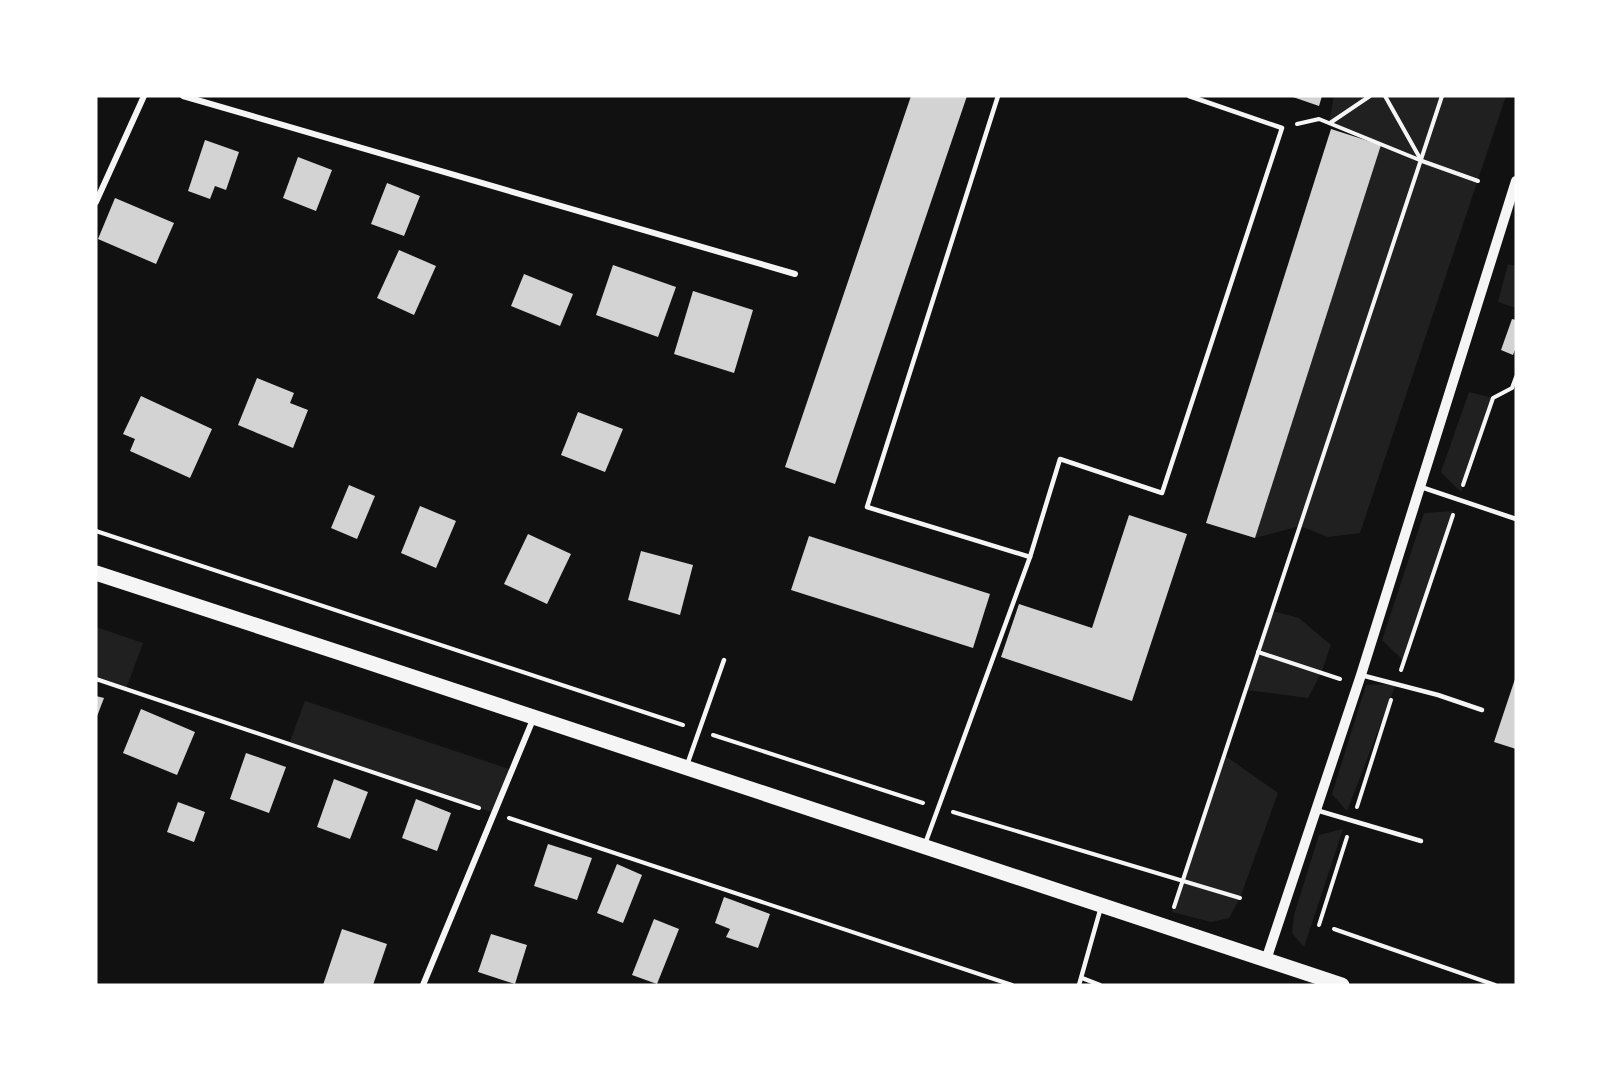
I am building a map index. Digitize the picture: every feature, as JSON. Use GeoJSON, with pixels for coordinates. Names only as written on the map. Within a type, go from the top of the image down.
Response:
{"type":"FeatureCollection","features":[{"type":"Feature","properties":{"kind":"main road"},"geometry":{"type":"LineString","coordinates":[[96,573],[687,766],[1342,985]]}},
{"type":"Feature","properties":{"kind":"street"},"geometry":{"type":"LineString","coordinates":[[96,202],[144,96]]}},
{"type":"Feature","properties":{"kind":"street"},"geometry":{"type":"LineString","coordinates":[[183,96],[795,274]]}},
{"type":"Feature","properties":{"kind":"street"},"geometry":{"type":"LineString","coordinates":[[1266,960],[1421,487],[1516,181]]}},
{"type":"Feature","properties":{"kind":"street"},"geometry":{"type":"LineString","coordinates":[[423,985],[534,716]]}},
{"type":"Feature","properties":{"kind":"lane"},"geometry":{"type":"LineString","coordinates":[[998,96],[867,507],[1030,557]]}},
{"type":"Feature","properties":{"kind":"lane"},"geometry":{"type":"LineString","coordinates":[[924,847],[1030,557],[1060,459],[1162,493],[1282,128],[1189,96]]}},
{"type":"Feature","properties":{"kind":"lane"},"geometry":{"type":"LineString","coordinates":[[1421,487],[1516,519]]}},
{"type":"Feature","properties":{"kind":"lane"},"geometry":{"type":"LineString","coordinates":[[687,766],[724,660]]}},
{"type":"Feature","properties":{"kind":"lane"},"geometry":{"type":"LineString","coordinates":[[1359,680],[1396,684],[1482,710]]}},
{"type":"Feature","properties":{"kind":"lane"},"geometry":{"type":"LineString","coordinates":[[1316,810],[1421,841]]}},
{"type":"Feature","properties":{"kind":"lane"},"geometry":{"type":"LineString","coordinates":[[1079,985],[1101,905]]}},
{"type":"Feature","properties":{"kind":"lane"},"geometry":{"type":"LineString","coordinates":[[1082,978],[1100,985]]}},
{"type":"Feature","properties":{"kind":"path"},"geometry":{"type":"LineString","coordinates":[[1329,123],[1370,96]]}},
{"type":"Feature","properties":{"kind":"path"},"geometry":{"type":"LineString","coordinates":[[1385,96],[1422,161]]}},
{"type":"Feature","properties":{"kind":"path"},"geometry":{"type":"LineString","coordinates":[[1172,912],[1442,96]]}},
{"type":"Feature","properties":{"kind":"path"},"geometry":{"type":"LineString","coordinates":[[1282,128],[1319,119],[1478,181]]}},
{"type":"Feature","properties":{"kind":"path"},"geometry":{"type":"LineString","coordinates":[[1319,925],[1396,684],[1493,398],[1512,388],[1516,377]]}},
{"type":"Feature","properties":{"kind":"path"},"geometry":{"type":"LineString","coordinates":[[96,531],[939,808],[1240,898]]}},
{"type":"Feature","properties":{"kind":"path"},"geometry":{"type":"LineString","coordinates":[[1258,652],[1359,680]]}},
{"type":"Feature","properties":{"kind":"path"},"geometry":{"type":"LineString","coordinates":[[96,679],[1012,985]]}},
{"type":"Feature","properties":{"kind":"path"},"geometry":{"type":"LineString","coordinates":[[1334,930],[1495,985]]}},
{"type":"Feature","properties":{"kind":"shaded area"},"geometry":{"type":"Polygon","coordinates":[[[1334,96],[1506,96],[1360,533],[1328,537],[1300,526],[1255,538],[1381,145],[1329,123],[1334,96]]]}},
{"type":"Feature","properties":{"kind":"shaded area"},"geometry":{"type":"Polygon","coordinates":[[[1508,264],[1516,266],[1516,308],[1498,302],[1508,264]]]}},
{"type":"Feature","properties":{"kind":"shaded area"},"geometry":{"type":"Polygon","coordinates":[[[1469,392],[1493,398],[1461,492],[1441,472],[1469,392]]]}},
{"type":"Feature","properties":{"kind":"shaded area"},"geometry":{"type":"Polygon","coordinates":[[[1454,511],[1404,661],[1382,640],[1424,513],[1454,511]]]}},
{"type":"Feature","properties":{"kind":"shaded area"},"geometry":{"type":"Polygon","coordinates":[[[1272,611],[1299,618],[1331,645],[1321,673],[1308,698],[1246,690],[1272,611]]]}},
{"type":"Feature","properties":{"kind":"shaded area"},"geometry":{"type":"Polygon","coordinates":[[[96,627],[143,643],[126,689],[96,679],[96,627]]]}},
{"type":"Feature","properties":{"kind":"shaded area"},"geometry":{"type":"Polygon","coordinates":[[[1396,684],[1347,811],[1332,794],[1366,685],[1396,684]]]}},
{"type":"Feature","properties":{"kind":"shaded area"},"geometry":{"type":"Polygon","coordinates":[[[305,701],[512,770],[494,813],[289,744],[305,701]]]}},
{"type":"Feature","properties":{"kind":"shaded area"},"geometry":{"type":"Polygon","coordinates":[[[1224,755],[1278,793],[1240,898],[1229,918],[1211,922],[1172,912],[1224,755]]]}},
{"type":"Feature","properties":{"kind":"shaded area"},"geometry":{"type":"Polygon","coordinates":[[[1343,829],[1304,947],[1292,933],[1294,915],[1319,835],[1343,829]]]}},
{"type":"Feature","properties":{"kind":"building"},"geometry":{"type":"Polygon","coordinates":[[[911,96],[967,96],[835,484],[785,467],[911,96]]]}},
{"type":"Feature","properties":{"kind":"building"},"geometry":{"type":"Polygon","coordinates":[[[1290,96],[1322,96],[1319,106],[1290,96]]]}},
{"type":"Feature","properties":{"kind":"building"},"geometry":{"type":"Polygon","coordinates":[[[1331,129],[1381,145],[1255,538],[1206,523],[1331,129]]]}},
{"type":"Feature","properties":{"kind":"building"},"geometry":{"type":"Polygon","coordinates":[[[205,140],[239,152],[226,190],[215,186],[210,199],[188,191],[205,140]]]}},
{"type":"Feature","properties":{"kind":"building"},"geometry":{"type":"Polygon","coordinates":[[[298,157],[332,170],[316,211],[283,198],[298,157]]]}},
{"type":"Feature","properties":{"kind":"building"},"geometry":{"type":"Polygon","coordinates":[[[387,183],[420,196],[404,236],[371,224],[387,183]]]}},
{"type":"Feature","properties":{"kind":"building"},"geometry":{"type":"Polygon","coordinates":[[[115,198],[174,223],[156,264],[98,239],[115,198]]]}},
{"type":"Feature","properties":{"kind":"building"},"geometry":{"type":"Polygon","coordinates":[[[399,250],[436,266],[414,315],[377,298],[399,250]]]}},
{"type":"Feature","properties":{"kind":"building"},"geometry":{"type":"Polygon","coordinates":[[[613,265],[676,287],[658,337],[596,315],[613,265]]]}},
{"type":"Feature","properties":{"kind":"building"},"geometry":{"type":"Polygon","coordinates":[[[524,274],[573,294],[560,326],[511,306],[524,274]]]}},
{"type":"Feature","properties":{"kind":"building"},"geometry":{"type":"Polygon","coordinates":[[[693,291],[753,310],[734,373],[674,354],[693,291]]]}},
{"type":"Feature","properties":{"kind":"building"},"geometry":{"type":"Polygon","coordinates":[[[1512,319],[1516,320],[1516,347],[1513,355],[1501,350],[1512,319]]]}},
{"type":"Feature","properties":{"kind":"building"},"geometry":{"type":"Polygon","coordinates":[[[257,378],[294,393],[290,403],[308,410],[293,448],[238,425],[257,378]]]}},
{"type":"Feature","properties":{"kind":"building"},"geometry":{"type":"Polygon","coordinates":[[[141,396],[212,429],[190,478],[130,451],[135,439],[123,434],[141,396]]]}},
{"type":"Feature","properties":{"kind":"building"},"geometry":{"type":"Polygon","coordinates":[[[578,412],[623,429],[605,472],[561,455],[578,412]]]}},
{"type":"Feature","properties":{"kind":"building"},"geometry":{"type":"Polygon","coordinates":[[[349,485],[375,496],[357,539],[331,528],[349,485]]]}},
{"type":"Feature","properties":{"kind":"building"},"geometry":{"type":"Polygon","coordinates":[[[420,506],[456,521],[436,568],[401,553],[420,506]]]}},
{"type":"Feature","properties":{"kind":"building"},"geometry":{"type":"Polygon","coordinates":[[[1129,515],[1187,534],[1132,701],[1001,657],[1019,604],[1092,628],[1129,515]]]}},
{"type":"Feature","properties":{"kind":"building"},"geometry":{"type":"Polygon","coordinates":[[[528,534],[571,554],[547,604],[504,584],[528,534]]]}},
{"type":"Feature","properties":{"kind":"building"},"geometry":{"type":"Polygon","coordinates":[[[809,536],[990,594],[973,648],[791,590],[809,536]]]}},
{"type":"Feature","properties":{"kind":"building"},"geometry":{"type":"Polygon","coordinates":[[[641,551],[693,565],[680,615],[628,600],[641,551]]]}},
{"type":"Feature","properties":{"kind":"building"},"geometry":{"type":"Polygon","coordinates":[[[1516,676],[1516,749],[1494,742],[1516,676]]]}},
{"type":"Feature","properties":{"kind":"building"},"geometry":{"type":"Polygon","coordinates":[[[96,696],[104,698],[96,719],[96,696]]]}},
{"type":"Feature","properties":{"kind":"building"},"geometry":{"type":"Polygon","coordinates":[[[141,709],[195,732],[177,775],[123,753],[141,709]]]}},
{"type":"Feature","properties":{"kind":"building"},"geometry":{"type":"Polygon","coordinates":[[[246,753],[286,767],[269,813],[230,799],[246,753]]]}},
{"type":"Feature","properties":{"kind":"building"},"geometry":{"type":"Polygon","coordinates":[[[334,779],[368,792],[350,839],[317,827],[334,779]]]}},
{"type":"Feature","properties":{"kind":"building"},"geometry":{"type":"Polygon","coordinates":[[[416,799],[451,813],[437,851],[402,838],[416,799]]]}},
{"type":"Feature","properties":{"kind":"building"},"geometry":{"type":"Polygon","coordinates":[[[178,802],[205,812],[194,842],[167,832],[178,802]]]}},
{"type":"Feature","properties":{"kind":"building"},"geometry":{"type":"Polygon","coordinates":[[[548,844],[592,858],[577,900],[534,886],[548,844]]]}},
{"type":"Feature","properties":{"kind":"building"},"geometry":{"type":"Polygon","coordinates":[[[617,864],[642,875],[623,923],[597,913],[617,864]]]}},
{"type":"Feature","properties":{"kind":"building"},"geometry":{"type":"Polygon","coordinates":[[[724,897],[770,914],[758,948],[726,937],[730,929],[715,923],[724,897]]]}},
{"type":"Feature","properties":{"kind":"building"},"geometry":{"type":"Polygon","coordinates":[[[654,919],[679,929],[657,984],[632,975],[654,919]]]}},
{"type":"Feature","properties":{"kind":"building"},"geometry":{"type":"Polygon","coordinates":[[[342,929],[387,944],[373,985],[323,985],[342,929]]]}},
{"type":"Feature","properties":{"kind":"building"},"geometry":{"type":"Polygon","coordinates":[[[491,934],[527,945],[515,984],[478,972],[491,934]]]}}]}
